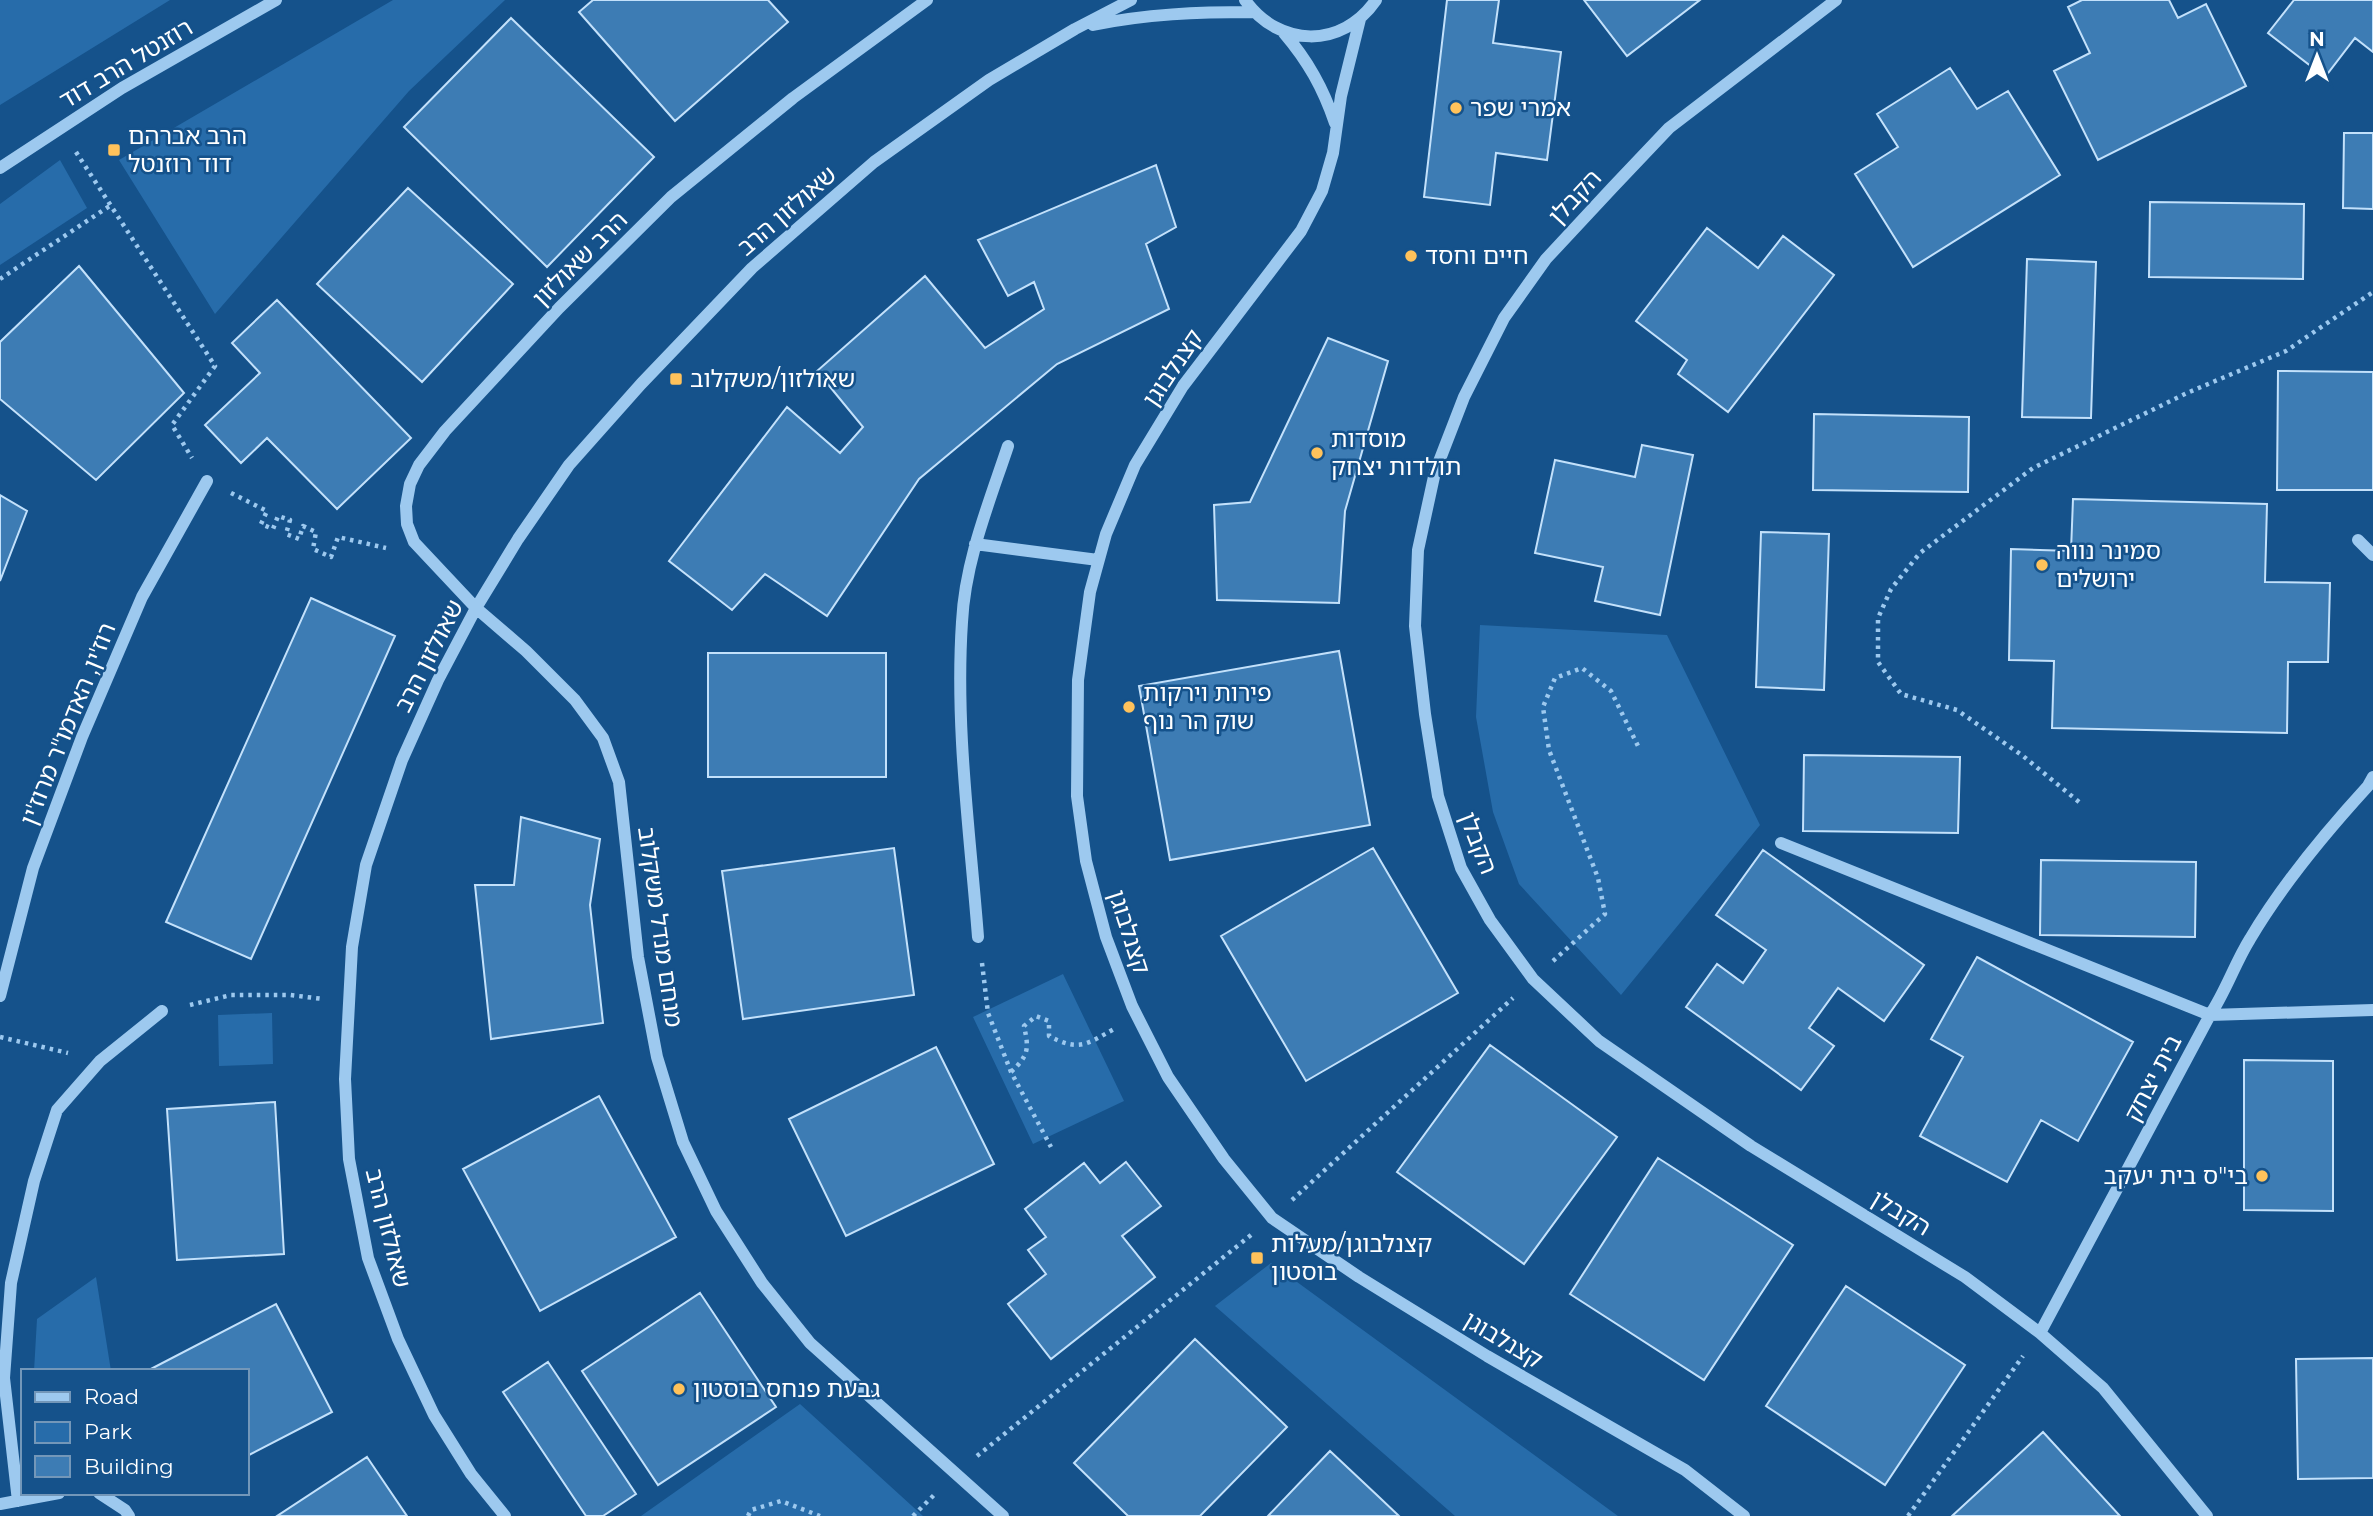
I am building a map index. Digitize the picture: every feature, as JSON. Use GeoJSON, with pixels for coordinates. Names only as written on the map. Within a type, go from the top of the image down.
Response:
{"type":"FeatureCollection","features":[{"type":"Feature","properties":{"kind":"street","name":"רוזנטל הרב דוד"},"geometry":{"type":"LineString","coordinates":[[0,167],[122,88],[276,0]]}},
{"type":"Feature","properties":{"kind":"street","name":"הרב שאולזון"},"geometry":{"type":"LineString","coordinates":[[476,608],[415,542],[407,524],[406,506],[410,484],[419,466],[445,431],[559,308],[671,197],[793,99],[927,0]]}},
{"type":"Feature","properties":{"kind":"street","name":"שאולזון הרב"},"geometry":{"type":"LineString","coordinates":[[505,1516],[471,1474],[434,1415],[398,1339],[369,1258],[349,1159],[345,1079],[352,947],[366,865],[402,760],[438,680],[476,608],[518,539],[569,466],[641,384],[752,268],[874,162],[989,80],[1075,29],[1131,0]]}},
{"type":"Feature","properties":{"kind":"street"},"geometry":{"type":"LineString","coordinates":[[1245,0],[1253,12],[1275,28],[1300,36],[1324,36],[1349,27],[1360,19],[1376,0]]}},
{"type":"Feature","properties":{"kind":"street","name":"הקבלן"},"geometry":{"type":"LineString","coordinates":[[1836,0],[1669,128],[1546,259],[1504,317],[1464,397],[1435,472],[1418,550],[1415,626],[1438,796],[1461,868],[1490,920],[1533,979],[1599,1041],[1751,1146],[1965,1277],[2040,1333],[2103,1388],[2207,1516]]}},
{"type":"Feature","properties":{"kind":"street","name":"שאולזון הרב"},"geometry":{"type":"LineString","coordinates":[[1075,29],[1129,17],[1171,13],[1253,12]]}},
{"type":"Feature","properties":{"kind":"street","name":"קצנלבוגן"},"geometry":{"type":"LineString","coordinates":[[1360,19],[1346,68],[1333,153],[1322,191],[1301,231],[1183,386],[1135,466],[1106,534],[1090,592],[1078,680],[1077,796],[1086,861],[1106,937],[1137,1016],[1168,1077],[1224,1159],[1272,1218],[1359,1277],[1487,1356],[1685,1470],[1744,1516]]}},
{"type":"Feature","properties":{"kind":"street"},"geometry":{"type":"LineString","coordinates":[[1284,32],[1305,57],[1317,78],[1336,127]]}},
{"type":"Feature","properties":{"kind":"street"},"geometry":{"type":"LineString","coordinates":[[978,937],[961,731],[962,620],[975,544],[1008,446]]}},
{"type":"Feature","properties":{"kind":"street","name":"רוז'ין, האדמו\"ר מרוז'ין"},"geometry":{"type":"LineString","coordinates":[[0,996],[33,868],[82,737],[142,597],[207,481]]}},
{"type":"Feature","properties":{"kind":"street"},"geometry":{"type":"LineString","coordinates":[[2358,540],[2373,555]]}},
{"type":"Feature","properties":{"kind":"street"},"geometry":{"type":"LineString","coordinates":[[975,544],[1098,560]]}},
{"type":"Feature","properties":{"kind":"street","name":"מנחם מנדל משקלוב"},"geometry":{"type":"LineString","coordinates":[[476,608],[575,700],[603,738],[619,782],[638,957],[657,1056],[683,1142],[716,1211],[762,1283],[810,1343],[1003,1516]]}},
{"type":"Feature","properties":{"kind":"street","name":"בית יצחק"},"geometry":{"type":"LineString","coordinates":[[2040,1333],[2220,1000],[2249,939],[2312,848],[2373,777]]}},
{"type":"Feature","properties":{"kind":"street"},"geometry":{"type":"LineString","coordinates":[[1781,843],[2210,1015],[2373,1010]]}},
{"type":"Feature","properties":{"kind":"street"},"geometry":{"type":"LineString","coordinates":[[18,1501],[4,1378],[11,1283],[34,1181],[57,1110],[100,1061],[162,1011]]}},
{"type":"Feature","properties":{"kind":"street"},"geometry":{"type":"LineString","coordinates":[[0,1504],[49,1495]]}},
{"type":"Feature","properties":{"kind":"street"},"geometry":{"type":"LineString","coordinates":[[102,1495],[125,1510],[129,1516]]}},
{"type":"Feature","properties":{"kind":"path"},"geometry":{"type":"LineString","coordinates":[[61,128],[215,366],[172,425],[207,481],[267,511],[261,524],[273,529],[278,516],[290,520],[286,534],[299,539],[303,526],[316,531],[313,549],[331,557],[338,537]]}},
{"type":"Feature","properties":{"kind":"path"},"geometry":{"type":"LineString","coordinates":[[0,279],[111,205]]}},
{"type":"Feature","properties":{"kind":"path"},"geometry":{"type":"LineString","coordinates":[[2079,802],[2023,756],[1957,710],[1901,694],[1878,662],[1878,618],[1891,589],[1920,553],[2033,468],[2187,393],[2286,351],[2373,292]]}},
{"type":"Feature","properties":{"kind":"path"},"geometry":{"type":"LineString","coordinates":[[968,1463],[1272,1218],[1605,914],[1598,878],[1549,750],[1543,707],[1555,678],[1582,668],[1611,691],[1638,746]]}},
{"type":"Feature","properties":{"kind":"path"},"geometry":{"type":"LineString","coordinates":[[978,937],[988,1013],[1011,1072],[1051,1147]]}},
{"type":"Feature","properties":{"kind":"path"},"geometry":{"type":"LineString","coordinates":[[162,1011],[231,995],[290,995]]}},
{"type":"Feature","properties":{"kind":"path"},"geometry":{"type":"LineString","coordinates":[[1011,1072],[1024,1060],[1028,1042],[1024,1026],[1036,1016],[1049,1021],[1049,1036],[1065,1044],[1087,1044],[1137,1016]]}},
{"type":"Feature","properties":{"kind":"path"},"geometry":{"type":"LineString","coordinates":[[0,1037],[100,1061]]}},
{"type":"Feature","properties":{"kind":"path"},"geometry":{"type":"LineString","coordinates":[[1908,1516],[2040,1333]]}},
{"type":"Feature","properties":{"kind":"path"},"geometry":{"type":"LineString","coordinates":[[748,1516],[751,1510],[781,1501],[820,1516]]}},
{"type":"Feature","properties":{"kind":"green space"},"geometry":{"type":"Polygon","coordinates":[[[0,0],[170,0],[0,105],[0,0]]]}},
{"type":"Feature","properties":{"kind":"green space"},"geometry":{"type":"Polygon","coordinates":[[[393,0],[505,0],[409,91],[215,314],[119,160],[393,0]]]}},
{"type":"Feature","properties":{"kind":"green space"},"geometry":{"type":"Polygon","coordinates":[[[60,160],[87,208],[0,265],[0,204],[60,160]]]}},
{"type":"Feature","properties":{"kind":"green space"},"geometry":{"type":"Polygon","coordinates":[[[1480,625],[1667,635],[1760,825],[1621,995],[1519,884],[1493,812],[1476,717],[1480,625]]]}},
{"type":"Feature","properties":{"kind":"green space"},"geometry":{"type":"Polygon","coordinates":[[[1063,974],[1124,1101],[1033,1144],[973,1017],[1063,974]]]}},
{"type":"Feature","properties":{"kind":"green space"},"geometry":{"type":"Polygon","coordinates":[[[272,1013],[273,1064],[219,1066],[218,1015],[272,1013]]]}},
{"type":"Feature","properties":{"kind":"green space"},"geometry":{"type":"Polygon","coordinates":[[[1271,1263],[1618,1516],[1455,1516],[1215,1306],[1271,1263]]]}},
{"type":"Feature","properties":{"kind":"green space"},"geometry":{"type":"Polygon","coordinates":[[[96,1277],[111,1369],[34,1369],[37,1319],[96,1277]]]}},
{"type":"Feature","properties":{"kind":"green space"},"geometry":{"type":"Polygon","coordinates":[[[800,1404],[923,1516],[641,1516],[800,1404]]]}},
{"type":"Feature","properties":{"kind":"building"},"geometry":{"type":"Polygon","coordinates":[[[593,0],[768,0],[788,22],[675,121],[579,12],[593,0]]]}},
{"type":"Feature","properties":{"kind":"building"},"geometry":{"type":"Polygon","coordinates":[[[1447,0],[1499,0],[1493,43],[1561,52],[1547,160],[1496,153],[1490,205],[1424,197],[1447,0]]]}},
{"type":"Feature","properties":{"kind":"building"},"geometry":{"type":"Polygon","coordinates":[[[1584,0],[1700,0],[1627,56],[1584,0]]]}},
{"type":"Feature","properties":{"kind":"building"},"geometry":{"type":"Polygon","coordinates":[[[2082,0],[2169,0],[2178,18],[2206,4],[2246,86],[2098,160],[2054,71],[2090,53],[2068,7],[2082,0]]]}},
{"type":"Feature","properties":{"kind":"building"},"geometry":{"type":"Polygon","coordinates":[[[2294,0],[2373,0],[2373,52],[2355,38],[2325,77],[2268,33],[2294,0]]]}},
{"type":"Feature","properties":{"kind":"building"},"geometry":{"type":"Polygon","coordinates":[[[511,18],[654,157],[547,267],[404,127],[511,18]]]}},
{"type":"Feature","properties":{"kind":"building"},"geometry":{"type":"Polygon","coordinates":[[[1950,68],[1977,109],[2008,91],[2060,175],[1913,267],[1855,174],[1898,147],[1877,114],[1950,68]]]}},
{"type":"Feature","properties":{"kind":"building"},"geometry":{"type":"Polygon","coordinates":[[[2344,133],[2373,133],[2373,209],[2343,208],[2344,133]]]}},
{"type":"Feature","properties":{"kind":"building"},"geometry":{"type":"Polygon","coordinates":[[[1156,165],[1176,227],[1146,244],[1169,309],[1057,364],[919,479],[827,616],[765,574],[732,610],[669,561],[787,407],[840,453],[863,427],[817,371],[925,276],[985,348],[1044,309],[1034,282],[1008,296],[978,240],[1156,165]]]}},
{"type":"Feature","properties":{"kind":"building"},"geometry":{"type":"Polygon","coordinates":[[[408,188],[513,284],[422,382],[317,284],[408,188]]]}},
{"type":"Feature","properties":{"kind":"building"},"geometry":{"type":"Polygon","coordinates":[[[2150,202],[2304,204],[2303,279],[2149,277],[2150,202]]]}},
{"type":"Feature","properties":{"kind":"building"},"geometry":{"type":"Polygon","coordinates":[[[1707,228],[1758,268],[1783,236],[1834,275],[1728,412],[1678,374],[1687,360],[1636,321],[1707,228]]]}},
{"type":"Feature","properties":{"kind":"building"},"geometry":{"type":"Polygon","coordinates":[[[2027,259],[2096,262],[2091,418],[2022,417],[2027,259]]]}},
{"type":"Feature","properties":{"kind":"building"},"geometry":{"type":"Polygon","coordinates":[[[79,266],[184,393],[96,480],[0,399],[0,342],[79,266]]]}},
{"type":"Feature","properties":{"kind":"building"},"geometry":{"type":"Polygon","coordinates":[[[277,300],[411,438],[337,509],[267,438],[241,463],[205,425],[260,373],[232,343],[277,300]]]}},
{"type":"Feature","properties":{"kind":"building"},"geometry":{"type":"Polygon","coordinates":[[[1328,338],[1388,361],[1345,511],[1339,603],[1217,600],[1214,505],[1250,502],[1328,338]]]}},
{"type":"Feature","properties":{"kind":"building"},"geometry":{"type":"Polygon","coordinates":[[[2278,371],[2373,372],[2373,490],[2277,490],[2278,371]]]}},
{"type":"Feature","properties":{"kind":"building"},"geometry":{"type":"Polygon","coordinates":[[[1814,414],[1969,417],[1968,492],[1813,490],[1814,414]]]}},
{"type":"Feature","properties":{"kind":"building"},"geometry":{"type":"Polygon","coordinates":[[[1642,445],[1693,455],[1660,615],[1595,601],[1603,567],[1535,553],[1555,460],[1635,477],[1642,445]]]}},
{"type":"Feature","properties":{"kind":"building"},"geometry":{"type":"Polygon","coordinates":[[[0,495],[27,511],[0,581],[0,495]]]}},
{"type":"Feature","properties":{"kind":"building"},"geometry":{"type":"Polygon","coordinates":[[[2073,499],[2267,504],[2265,582],[2330,583],[2328,662],[2288,662],[2287,733],[2052,728],[2054,661],[2009,660],[2011,549],[2071,551],[2073,499]]]}},
{"type":"Feature","properties":{"kind":"building"},"geometry":{"type":"Polygon","coordinates":[[[1761,532],[1829,534],[1824,690],[1756,687],[1761,532]]]}},
{"type":"Feature","properties":{"kind":"building"},"geometry":{"type":"Polygon","coordinates":[[[311,598],[395,636],[251,959],[166,922],[311,598]]]}},
{"type":"Feature","properties":{"kind":"building"},"geometry":{"type":"Polygon","coordinates":[[[1339,651],[1370,825],[1170,860],[1139,686],[1339,651]]]}},
{"type":"Feature","properties":{"kind":"building"},"geometry":{"type":"Polygon","coordinates":[[[708,653],[886,653],[886,777],[708,777],[708,653]]]}},
{"type":"Feature","properties":{"kind":"building"},"geometry":{"type":"Polygon","coordinates":[[[1804,755],[1960,757],[1958,833],[1803,831],[1804,755]]]}},
{"type":"Feature","properties":{"kind":"building"},"geometry":{"type":"Polygon","coordinates":[[[521,817],[600,839],[590,905],[603,1023],[491,1039],[475,885],[514,885],[521,817]]]}},
{"type":"Feature","properties":{"kind":"building"},"geometry":{"type":"Polygon","coordinates":[[[894,848],[914,995],[743,1019],[722,871],[894,848]]]}},
{"type":"Feature","properties":{"kind":"building"},"geometry":{"type":"Polygon","coordinates":[[[1373,848],[1458,993],[1306,1081],[1221,936],[1373,848]]]}},
{"type":"Feature","properties":{"kind":"building"},"geometry":{"type":"Polygon","coordinates":[[[1763,850],[1924,965],[1884,1021],[1838,988],[1809,1028],[1834,1046],[1801,1090],[1686,1007],[1717,964],[1743,983],[1766,950],[1716,915],[1763,850]]]}},
{"type":"Feature","properties":{"kind":"building"},"geometry":{"type":"Polygon","coordinates":[[[2041,860],[2196,862],[2195,937],[2040,935],[2041,860]]]}},
{"type":"Feature","properties":{"kind":"building"},"geometry":{"type":"Polygon","coordinates":[[[1977,957],[2133,1042],[2078,1141],[2041,1120],[2007,1182],[1920,1136],[1963,1057],[1931,1039],[1977,957]]]}},
{"type":"Feature","properties":{"kind":"building"},"geometry":{"type":"Polygon","coordinates":[[[1490,1045],[1617,1137],[1524,1264],[1397,1172],[1490,1045]]]}},
{"type":"Feature","properties":{"kind":"building"},"geometry":{"type":"Polygon","coordinates":[[[936,1047],[994,1164],[846,1236],[789,1119],[936,1047]]]}},
{"type":"Feature","properties":{"kind":"building"},"geometry":{"type":"Polygon","coordinates":[[[2244,1060],[2333,1061],[2333,1211],[2244,1210],[2244,1060]]]}},
{"type":"Feature","properties":{"kind":"building"},"geometry":{"type":"Polygon","coordinates":[[[599,1096],[676,1237],[540,1311],[463,1169],[599,1096]]]}},
{"type":"Feature","properties":{"kind":"building"},"geometry":{"type":"Polygon","coordinates":[[[275,1102],[284,1254],[177,1260],[167,1109],[275,1102]]]}},
{"type":"Feature","properties":{"kind":"building"},"geometry":{"type":"Polygon","coordinates":[[[1658,1158],[1793,1245],[1704,1380],[1570,1294],[1658,1158]]]}},
{"type":"Feature","properties":{"kind":"building"},"geometry":{"type":"Polygon","coordinates":[[[1126,1162],[1161,1206],[1122,1236],[1155,1277],[1051,1359],[1008,1304],[1046,1274],[1028,1250],[1046,1237],[1025,1209],[1084,1163],[1100,1183],[1126,1162]]]}},
{"type":"Feature","properties":{"kind":"building"},"geometry":{"type":"Polygon","coordinates":[[[1846,1286],[1965,1365],[1885,1485],[1766,1406],[1846,1286]]]}},
{"type":"Feature","properties":{"kind":"building","name":"גבעת פנחס בוסטון"},"geometry":{"type":"Polygon","coordinates":[[[700,1293],[776,1407],[658,1485],[582,1371],[700,1293]]]}},
{"type":"Feature","properties":{"kind":"building"},"geometry":{"type":"Polygon","coordinates":[[[276,1304],[332,1412],[248,1455],[248,1369],[151,1369],[276,1304]]]}},
{"type":"Feature","properties":{"kind":"building"},"geometry":{"type":"Polygon","coordinates":[[[1195,1339],[1287,1427],[1200,1516],[1128,1516],[1074,1463],[1195,1339]]]}},
{"type":"Feature","properties":{"kind":"building"},"geometry":{"type":"Polygon","coordinates":[[[2373,1358],[2373,1478],[2298,1479],[2296,1359],[2373,1358]]]}},
{"type":"Feature","properties":{"kind":"building"},"geometry":{"type":"Polygon","coordinates":[[[548,1362],[636,1494],[603,1516],[586,1516],[503,1392],[548,1362]]]}},
{"type":"Feature","properties":{"kind":"building"},"geometry":{"type":"Polygon","coordinates":[[[2043,1432],[2120,1516],[1952,1516],[2043,1432]]]}},
{"type":"Feature","properties":{"kind":"building"},"geometry":{"type":"Polygon","coordinates":[[[1330,1451],[1379,1497],[1399,1516],[1268,1516],[1330,1451]]]}},
{"type":"Feature","properties":{"kind":"building"},"geometry":{"type":"Polygon","coordinates":[[[367,1457],[407,1516],[277,1516],[367,1457]]]}},
{"type":"Feature","properties":{"kind":"place","name":"אמרי שפר"},"geometry":{"type":"Point","coordinates":[1456,108]}},
{"type":"Feature","properties":{"kind":"place","name":"הרב אברהם דוד רוזנטל"},"geometry":{"type":"Point","coordinates":[114,150]}},
{"type":"Feature","properties":{"kind":"place","name":"חיים וחסד"},"geometry":{"type":"Point","coordinates":[1411,256]}},
{"type":"Feature","properties":{"kind":"place","name":"שאולזון/משקלוב"},"geometry":{"type":"Point","coordinates":[676,379]}},
{"type":"Feature","properties":{"kind":"place","name":"מוסדות תולדות יצחק"},"geometry":{"type":"Point","coordinates":[1317,453]}},
{"type":"Feature","properties":{"kind":"place","name":"סמינר נווה ירושלים"},"geometry":{"type":"Point","coordinates":[2042,565]}},
{"type":"Feature","properties":{"kind":"place","name":"פירות וירקות שוק הר נוף"},"geometry":{"type":"Point","coordinates":[1129,707]}},
{"type":"Feature","properties":{"kind":"place","name":"בי\"ס בית יעקב"},"geometry":{"type":"Point","coordinates":[2262,1176]}},
{"type":"Feature","properties":{"kind":"place","name":"קצנלבוגן/מעלות בוסטון"},"geometry":{"type":"Point","coordinates":[1257,1258]}},
{"type":"Feature","properties":{"kind":"place","name":"גבעת פנחס בוסטון"},"geometry":{"type":"Point","coordinates":[679,1389]}}]}
